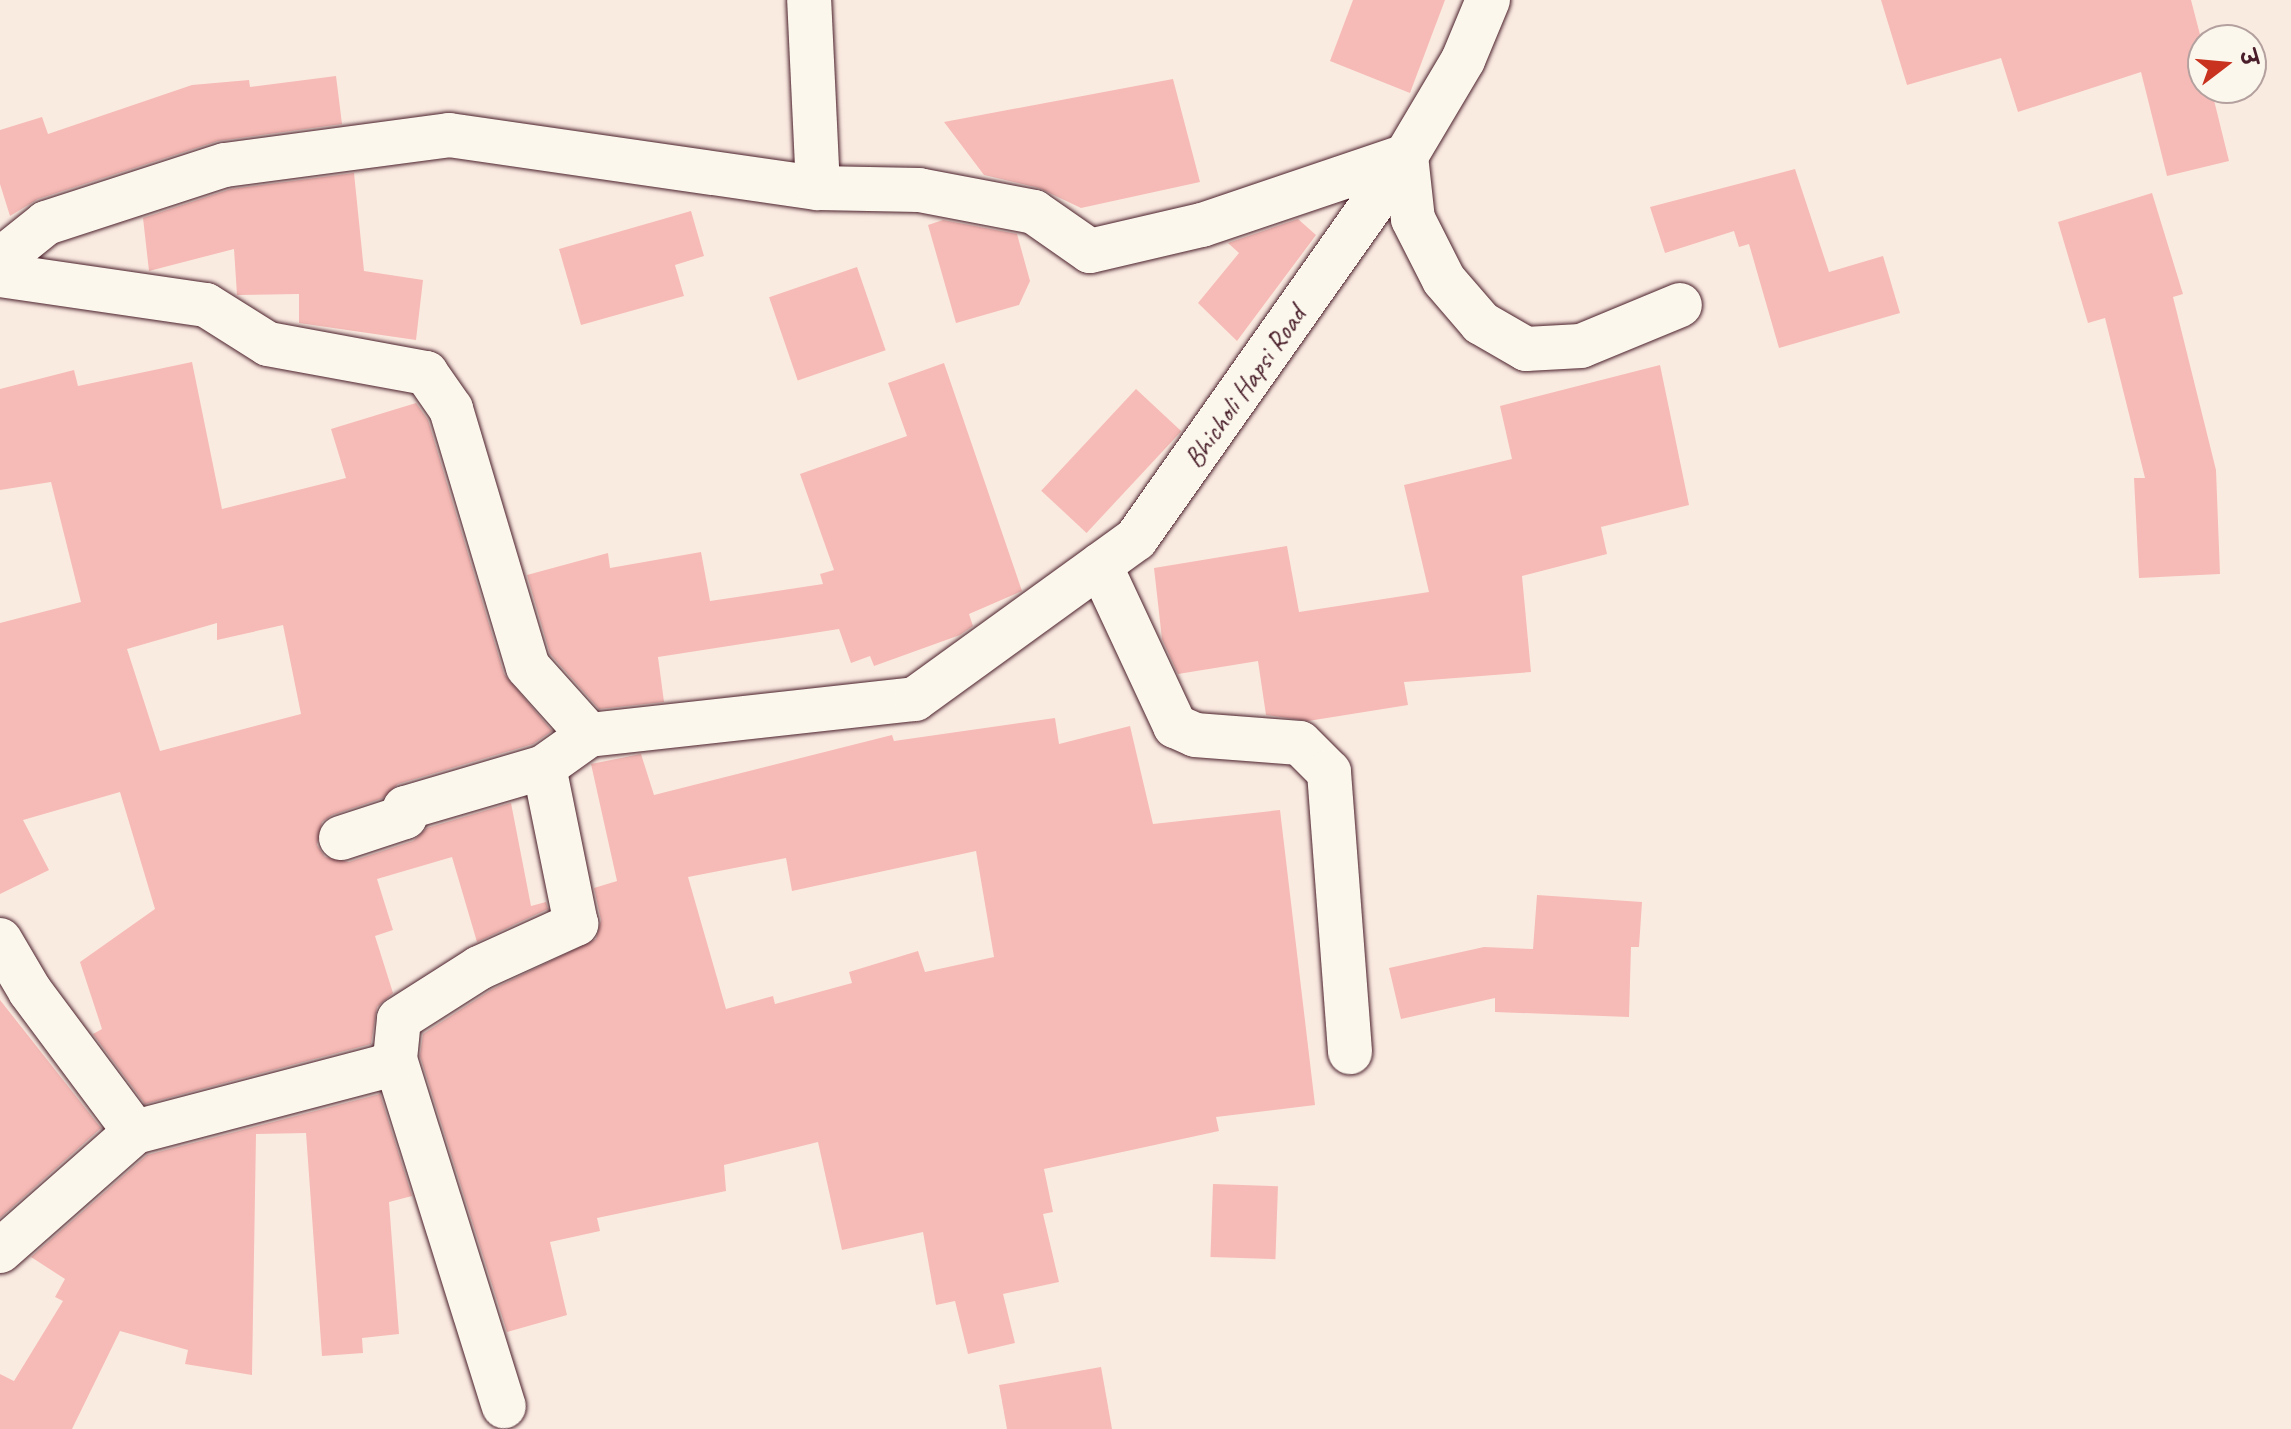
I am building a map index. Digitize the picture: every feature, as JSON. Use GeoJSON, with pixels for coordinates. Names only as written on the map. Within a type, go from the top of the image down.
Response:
{"type":"FeatureCollection","features":[{"type":"Feature","properties":{"kind":"street"},"geometry":{"type":"LineString","coordinates":[[809,0],[818,188]]}},
{"type":"Feature","properties":{"kind":"street","name":"Bhicholi Hapsi Road"},"geometry":{"type":"LineString","coordinates":[[589,735],[915,699],[1136,539],[1406,156],[1463,60],[1488,0]]}},
{"type":"Feature","properties":{"kind":"street"},"geometry":{"type":"LineString","coordinates":[[0,260],[46,223],[225,165],[449,135],[818,188],[919,190],[1034,212],[1090,251],[1202,225],[1406,156],[1413,219],[1444,280],[1481,323],[1526,349],[1581,346],[1680,305]]}},
{"type":"Feature","properties":{"kind":"street"},"geometry":{"type":"LineString","coordinates":[[0,275],[206,305],[268,344],[426,373],[451,409],[528,667],[589,735],[544,767],[405,808],[405,817],[341,838]]}},
{"type":"Feature","properties":{"kind":"street"},"geometry":{"type":"LineString","coordinates":[[1100,565],[1175,726],[1195,735],[1300,743],[1329,772],[1350,1052]]}},
{"type":"Feature","properties":{"kind":"street"},"geometry":{"type":"LineString","coordinates":[[504,1406],[395,1059],[399,1019],[479,968],[576,924],[544,767]]}},
{"type":"Feature","properties":{"kind":"street"},"geometry":{"type":"LineString","coordinates":[[0,940],[30,991],[135,1132]]}},
{"type":"Feature","properties":{"kind":"street"},"geometry":{"type":"LineString","coordinates":[[0,1251],[135,1132],[395,1059]]}},
{"type":"Feature","properties":{"kind":"building"},"geometry":{"type":"Polygon","coordinates":[[[1353,0],[1445,0],[1410,93],[1330,61],[1353,0]]]}},
{"type":"Feature","properties":{"kind":"building"},"geometry":{"type":"Polygon","coordinates":[[[1881,0],[2191,0],[2197,24],[2187,24],[2187,104],[2215,104],[2229,161],[2167,176],[2141,72],[2018,112],[2001,58],[1907,85],[1881,0]]]}},
{"type":"Feature","properties":{"kind":"building"},"geometry":{"type":"Polygon","coordinates":[[[336,76],[342,124],[218,141],[38,199],[10,216],[0,184],[0,130],[42,117],[48,134],[192,85],[249,80],[250,87],[336,76]]]}},
{"type":"Feature","properties":{"kind":"building"},"geometry":{"type":"Polygon","coordinates":[[[1173,79],[1200,182],[1081,208],[1039,188],[984,175],[944,122],[1173,79]]]}},
{"type":"Feature","properties":{"kind":"building"},"geometry":{"type":"Polygon","coordinates":[[[1795,169],[1829,272],[1883,256],[1900,313],[1779,348],[1749,244],[1739,247],[1734,231],[1665,253],[1650,207],[1795,169]]]}},
{"type":"Feature","properties":{"kind":"building"},"geometry":{"type":"Polygon","coordinates":[[[354,173],[364,271],[423,280],[416,340],[299,323],[299,294],[237,295],[234,249],[149,271],[143,218],[231,189],[354,173]]]}},
{"type":"Feature","properties":{"kind":"building"},"geometry":{"type":"Polygon","coordinates":[[[2152,193],[2183,294],[2173,297],[2216,470],[2220,574],[2139,578],[2134,478],[2145,478],[2105,318],[2088,323],[2058,222],[2152,193]]]}},
{"type":"Feature","properties":{"kind":"building"},"geometry":{"type":"Polygon","coordinates":[[[691,211],[704,256],[675,265],[684,296],[581,325],[559,249],[691,211]]]}},
{"type":"Feature","properties":{"kind":"building"},"geometry":{"type":"Polygon","coordinates":[[[1298,219],[1316,235],[1237,341],[1198,303],[1239,253],[1228,243],[1298,219]]]}},
{"type":"Feature","properties":{"kind":"building"},"geometry":{"type":"Polygon","coordinates":[[[943,220],[1017,234],[1030,281],[1019,305],[956,323],[928,225],[943,220]]]}},
{"type":"Feature","properties":{"kind":"building"},"geometry":{"type":"Polygon","coordinates":[[[857,267],[886,350],[798,380],[769,297],[857,267]]]}},
{"type":"Feature","properties":{"kind":"building"},"geometry":{"type":"Polygon","coordinates":[[[192,362],[222,509],[346,478],[331,429],[416,403],[428,420],[504,674],[552,731],[533,744],[398,784],[383,798],[332,815],[322,822],[317,845],[325,857],[349,862],[413,841],[427,828],[511,803],[531,906],[546,902],[548,909],[477,942],[452,857],[377,879],[393,930],[375,936],[393,993],[377,1007],[371,1044],[145,1104],[93,1034],[102,1029],[80,962],[155,909],[120,792],[23,820],[49,870],[0,894],[0,623],[81,602],[51,482],[0,490],[0,389],[74,370],[78,386],[192,362]],[[217,623],[127,649],[160,751],[301,714],[283,625],[217,640],[217,623]]]}},
{"type":"Feature","properties":{"kind":"building"},"geometry":{"type":"Polygon","coordinates":[[[944,363],[1022,591],[969,614],[973,626],[960,635],[874,666],[870,656],[851,663],[839,629],[658,657],[664,702],[599,709],[550,654],[527,575],[608,553],[610,568],[701,552],[710,601],[823,584],[820,574],[834,570],[800,474],[907,436],[888,383],[944,363]]]}},
{"type":"Feature","properties":{"kind":"building"},"geometry":{"type":"Polygon","coordinates":[[[1660,365],[1689,505],[1601,527],[1607,554],[1522,576],[1531,672],[1404,682],[1408,705],[1308,721],[1266,715],[1258,661],[1178,674],[1162,639],[1154,568],[1287,546],[1299,612],[1429,592],[1404,485],[1512,459],[1500,406],[1660,365]]]}},
{"type":"Feature","properties":{"kind":"building"},"geometry":{"type":"Polygon","coordinates":[[[1136,389],[1181,431],[1087,533],[1041,491],[1136,389]]]}},
{"type":"Feature","properties":{"kind":"building"},"geometry":{"type":"Polygon","coordinates":[[[1055,718],[1059,744],[1130,726],[1153,824],[1280,810],[1315,1105],[1216,1117],[1219,1131],[1044,1169],[1053,1212],[1043,1214],[1059,1282],[1003,1294],[1015,1343],[968,1354],[955,1301],[936,1305],[923,1232],[842,1250],[818,1142],[724,1165],[726,1191],[597,1218],[600,1231],[550,1242],[567,1315],[507,1332],[420,1056],[423,1034],[491,990],[596,939],[601,920],[594,888],[617,881],[591,764],[641,754],[654,795],[892,735],[894,741],[1055,718]],[[976,851],[792,891],[786,858],[688,877],[726,1009],[773,996],[775,1004],[852,983],[849,972],[918,951],[925,972],[994,957],[976,851]]]}},
{"type":"Feature","properties":{"kind":"building"},"geometry":{"type":"Polygon","coordinates":[[[1537,895],[1642,902],[1639,947],[1631,947],[1629,1017],[1495,1012],[1495,998],[1401,1019],[1389,968],[1484,947],[1533,949],[1537,895]]]}},
{"type":"Feature","properties":{"kind":"building"},"geometry":{"type":"Polygon","coordinates":[[[0,1000],[101,1128],[0,1218],[0,1000]]]}},
{"type":"Feature","properties":{"kind":"building"},"geometry":{"type":"Polygon","coordinates":[[[380,1094],[412,1196],[389,1202],[399,1334],[362,1338],[363,1353],[322,1356],[306,1133],[256,1134],[252,1375],[185,1364],[188,1350],[120,1331],[72,1429],[0,1429],[0,1374],[14,1381],[63,1301],[55,1297],[65,1279],[31,1257],[147,1155],[380,1094]]]}},
{"type":"Feature","properties":{"kind":"building"},"geometry":{"type":"Polygon","coordinates":[[[1213,1184],[1278,1186],[1275,1259],[1210,1257],[1213,1184]]]}},
{"type":"Feature","properties":{"kind":"building"},"geometry":{"type":"Polygon","coordinates":[[[1101,1367],[1112,1429],[1007,1429],[999,1385],[1101,1367]]]}}]}
